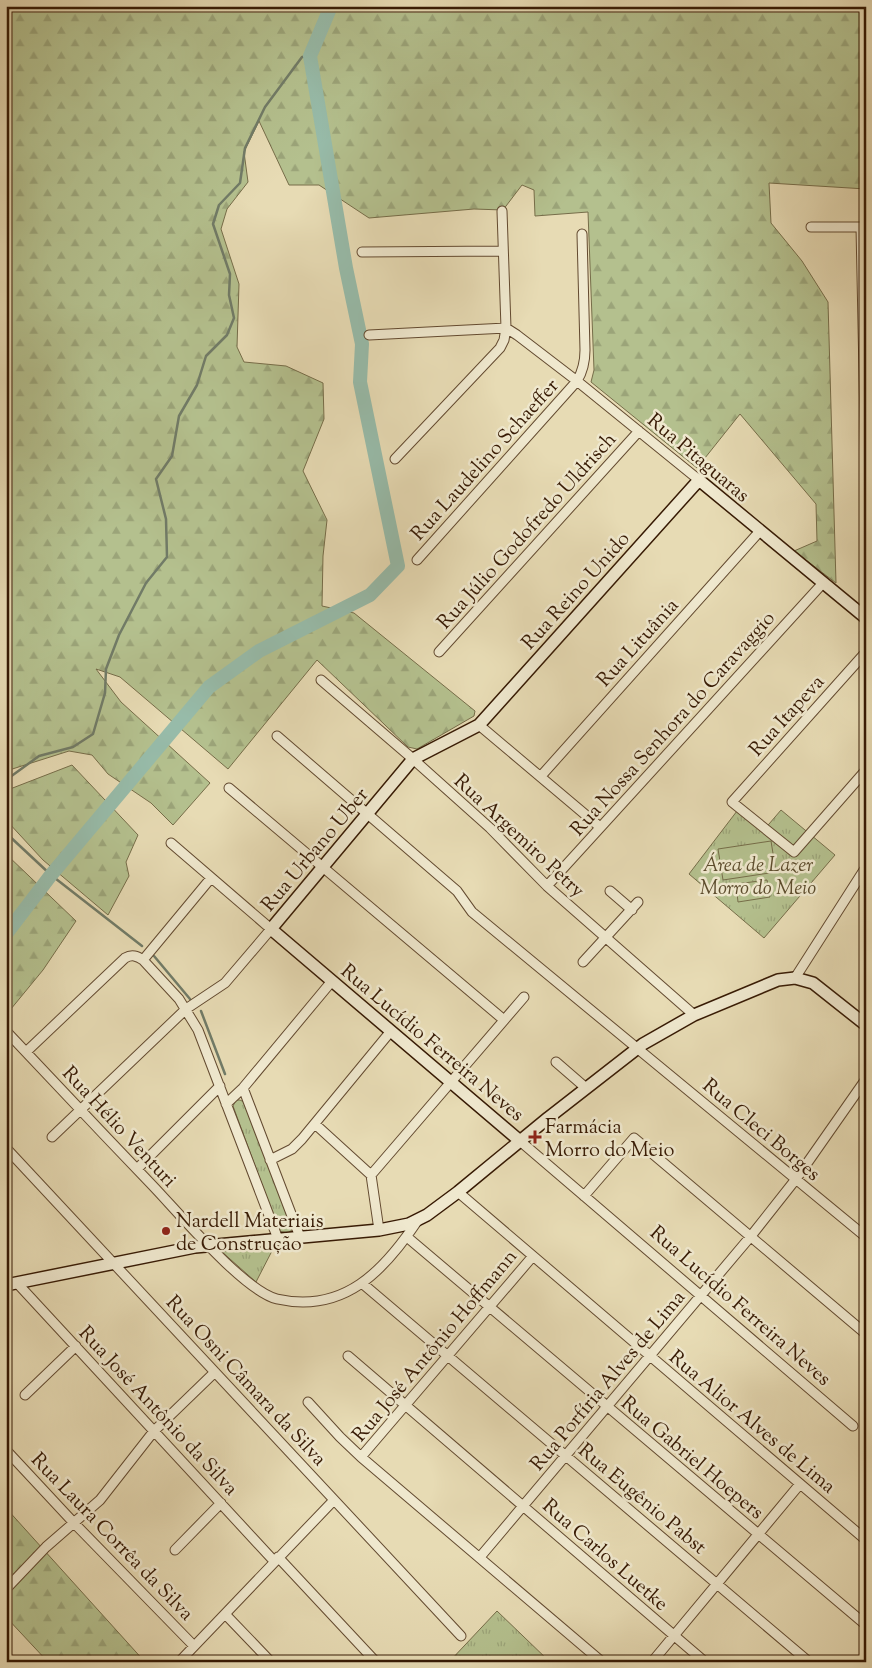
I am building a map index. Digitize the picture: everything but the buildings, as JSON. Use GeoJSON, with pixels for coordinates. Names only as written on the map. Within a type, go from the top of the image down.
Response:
{"type":"FeatureCollection","features":[{"type":"Feature","properties":{"kind":"street"},"geometry":{"type":"LineString","coordinates":[[395,459],[500,348],[504,340],[506,328],[502,210]]}},
{"type":"Feature","properties":{"kind":"street"},"geometry":{"type":"LineString","coordinates":[[811,227],[863,227],[866,471]]}},
{"type":"Feature","properties":{"kind":"street"},"geometry":{"type":"LineString","coordinates":[[577,381],[583,369],[585,358],[582,234]]}},
{"type":"Feature","properties":{"kind":"street"},"geometry":{"type":"LineString","coordinates":[[362,252],[503,251]]}},
{"type":"Feature","properties":{"kind":"street"},"geometry":{"type":"LineString","coordinates":[[369,334],[506,328]]}},
{"type":"Feature","properties":{"kind":"street","name":"Rua Pitaguaras"},"geometry":{"type":"LineString","coordinates":[[506,328],[577,381],[866,618]]}},
{"type":"Feature","properties":{"kind":"street","name":"Rua Laudelino Schaeffer"},"geometry":{"type":"LineString","coordinates":[[417,560],[577,381]]}},
{"type":"Feature","properties":{"kind":"street","name":"Rua Júlio Godofredo Uldrisch"},"geometry":{"type":"LineString","coordinates":[[439,652],[639,431]]}},
{"type":"Feature","properties":{"kind":"street","name":"Rua Reino Unido"},"geometry":{"type":"LineString","coordinates":[[479,725],[699,480]]}},
{"type":"Feature","properties":{"kind":"street","name":"Rua Lituânia"},"geometry":{"type":"LineString","coordinates":[[542,776],[760,531]]}},
{"type":"Feature","properties":{"kind":"street","name":"Rua Nossa Senhora do Caravaggio"},"geometry":{"type":"LineString","coordinates":[[547,886],[823,583]]}},
{"type":"Feature","properties":{"kind":"street","name":"Rua Itapeva"},"geometry":{"type":"LineString","coordinates":[[866,652],[732,802],[794,852],[866,770]]}},
{"type":"Feature","properties":{"kind":"street","name":"Rua Argemiro Petry"},"geometry":{"type":"LineString","coordinates":[[321,680],[414,759],[490,828],[547,886],[694,1015]]}},
{"type":"Feature","properties":{"kind":"street"},"geometry":{"type":"LineString","coordinates":[[479,725],[542,776],[600,827]]}},
{"type":"Feature","properties":{"kind":"street","name":"Rua Urbano Uber"},"geometry":{"type":"LineString","coordinates":[[52,1137],[186,1009],[226,983],[414,759],[479,725]]}},
{"type":"Feature","properties":{"kind":"street","name":"Rua Cleci Borges"},"geometry":{"type":"LineString","coordinates":[[276,736],[457,891],[472,912],[866,1237]]}},
{"type":"Feature","properties":{"kind":"street"},"geometry":{"type":"LineString","coordinates":[[228,788],[504,1020]]}},
{"type":"Feature","properties":{"kind":"street","name":"Rua Lucídio Ferreira Neves"},"geometry":{"type":"LineString","coordinates":[[171,843],[853,1426]]}},
{"type":"Feature","properties":{"kind":"street"},"geometry":{"type":"LineString","coordinates":[[794,978],[866,868]]}},
{"type":"Feature","properties":{"kind":"street"},"geometry":{"type":"LineString","coordinates":[[143,960],[211,878]]}},
{"type":"Feature","properties":{"kind":"street"},"geometry":{"type":"LineString","coordinates":[[610,890],[632,910]]}},
{"type":"Feature","properties":{"kind":"street"},"geometry":{"type":"LineString","coordinates":[[583,962],[638,902]]}},
{"type":"Feature","properties":{"kind":"street"},"geometry":{"type":"LineString","coordinates":[[26,1052],[125,958],[136,956],[143,960],[170,988],[186,1009],[198,1030],[278,1239]]}},
{"type":"Feature","properties":{"kind":"street"},"geometry":{"type":"LineString","coordinates":[[12,1284],[174,1250],[401,1227],[418,1220],[458,1192],[636,1048],[694,1015],[769,983],[794,978],[803,980],[821,988],[866,1025]]}},
{"type":"Feature","properties":{"kind":"street"},"geometry":{"type":"LineString","coordinates":[[226,1104],[243,1088],[332,981]]}},
{"type":"Feature","properties":{"kind":"street"},"geometry":{"type":"LineString","coordinates":[[371,1175],[524,997]]}},
{"type":"Feature","properties":{"kind":"street","name":"Rua Hélio Venturi"},"geometry":{"type":"LineString","coordinates":[[6,1031],[209,1245],[256,1289],[277,1299],[308,1302],[325,1300],[344,1294],[363,1284],[382,1267],[407,1238],[418,1220]]}},
{"type":"Feature","properties":{"kind":"street"},"geometry":{"type":"LineString","coordinates":[[270,1160],[292,1149],[315,1124],[391,1031]]}},
{"type":"Feature","properties":{"kind":"street"},"geometry":{"type":"LineString","coordinates":[[556,1062],[586,1088]]}},
{"type":"Feature","properties":{"kind":"street","name":"Rua Porfíria Alves de Lima"},"geometry":{"type":"LineString","coordinates":[[480,1557],[751,1236],[796,1179],[866,1079]]}},
{"type":"Feature","properties":{"kind":"street"},"geometry":{"type":"LineString","coordinates":[[136,1169],[220,1086]]}},
{"type":"Feature","properties":{"kind":"street"},"geometry":{"type":"LineString","coordinates":[[243,1088],[300,1237]]}},
{"type":"Feature","properties":{"kind":"street"},"geometry":{"type":"LineString","coordinates":[[315,1124],[371,1175],[379,1230]]}},
{"type":"Feature","properties":{"kind":"street"},"geometry":{"type":"LineString","coordinates":[[584,1196],[634,1138],[866,1334]]}},
{"type":"Feature","properties":{"kind":"street","name":"Rua Osni Câmara da Silva"},"geometry":{"type":"LineString","coordinates":[[6,1148],[461,1636]]}},
{"type":"Feature","properties":{"kind":"street","name":"Rua Alior Alves de Lima"},"geometry":{"type":"LineString","coordinates":[[458,1192],[866,1540]]}},
{"type":"Feature","properties":{"kind":"street","name":"Rua Gabriel Hoepers"},"geometry":{"type":"LineString","coordinates":[[407,1238],[866,1625]]}},
{"type":"Feature","properties":{"kind":"street","name":"Rua José Antônio Hoffmann"},"geometry":{"type":"LineString","coordinates":[[361,1457],[533,1256]]}},
{"type":"Feature","properties":{"kind":"street","name":"Rua José Antônio da Silva"},"geometry":{"type":"LineString","coordinates":[[12,1284],[76,1346],[221,1503],[376,1662]]}},
{"type":"Feature","properties":{"kind":"street","name":"Rua Eugênio Pabst"},"geometry":{"type":"LineString","coordinates":[[363,1284],[809,1662]]}},
{"type":"Feature","properties":{"kind":"street"},"geometry":{"type":"LineString","coordinates":[[25,1395],[76,1346]]}},
{"type":"Feature","properties":{"kind":"street","name":"Rua Carlos Luetke"},"geometry":{"type":"LineString","coordinates":[[348,1356],[705,1662]]}},
{"type":"Feature","properties":{"kind":"street"},"geometry":{"type":"LineString","coordinates":[[6,1589],[46,1547],[107,1491],[154,1431],[215,1372]]}},
{"type":"Feature","properties":{"kind":"street"},"geometry":{"type":"LineString","coordinates":[[308,1402],[361,1457],[602,1662]]}},
{"type":"Feature","properties":{"kind":"street","name":"Rua Laura Corrêa da Silva"},"geometry":{"type":"LineString","coordinates":[[6,1450],[194,1646]]}},
{"type":"Feature","properties":{"kind":"street"},"geometry":{"type":"LineString","coordinates":[[652,1662],[800,1484]]}},
{"type":"Feature","properties":{"kind":"street"},"geometry":{"type":"LineString","coordinates":[[178,1662],[334,1500]]}},
{"type":"Feature","properties":{"kind":"street"},"geometry":{"type":"LineString","coordinates":[[175,1550],[221,1503]]}},
{"type":"Feature","properties":{"kind":"street"},"geometry":{"type":"LineString","coordinates":[[225,1614],[271,1662]]}},
{"type":"Feature","properties":{"kind":"green space"},"geometry":{"type":"Polygon","coordinates":[[[6,6],[866,6],[866,189],[769,183],[771,223],[802,261],[828,302],[836,583],[794,551],[817,541],[816,504],[740,414],[697,468],[591,382],[594,370],[588,212],[535,216],[534,190],[522,185],[503,210],[474,209],[369,218],[319,185],[289,185],[259,121],[244,152],[248,182],[227,209],[221,229],[239,284],[237,347],[244,362],[286,366],[323,383],[324,419],[303,471],[327,520],[323,556],[322,606],[354,613],[475,711],[474,716],[417,749],[408,747],[317,660],[228,769],[120,677],[96,669],[121,702],[210,783],[173,825],[151,803],[108,774],[92,755],[69,751],[6,771],[6,6]]]}},
{"type":"Feature","properties":{"kind":"green space"},"geometry":{"type":"Polygon","coordinates":[[[72,765],[138,835],[126,862],[129,876],[108,915],[43,860],[7,821],[10,789],[72,765]]]}},
{"type":"Feature","properties":{"kind":"green space","name":"Área de Lazer Morro do Meio"},"geometry":{"type":"Polygon","coordinates":[[[781,810],[835,855],[764,938],[689,874],[737,811],[763,831],[781,810]]]}},
{"type":"Feature","properties":{"kind":"green space"},"geometry":{"type":"Polygon","coordinates":[[[771,841],[776,872],[723,880],[718,849],[771,841]]]}},
{"type":"Feature","properties":{"kind":"green space"},"geometry":{"type":"Polygon","coordinates":[[[6,854],[76,921],[43,970],[6,1015],[6,854]]]}},
{"type":"Feature","properties":{"kind":"green space"},"geometry":{"type":"Polygon","coordinates":[[[767,880],[770,897],[738,902],[736,884],[767,880]]]}},
{"type":"Feature","properties":{"kind":"green space"},"geometry":{"type":"Polygon","coordinates":[[[236,1100],[244,1102],[293,1229],[288,1233],[279,1231],[233,1106],[236,1100]]]}},
{"type":"Feature","properties":{"kind":"green space"},"geometry":{"type":"Polygon","coordinates":[[[274,1247],[256,1282],[221,1251],[274,1247]]]}},
{"type":"Feature","properties":{"kind":"green space"},"geometry":{"type":"Polygon","coordinates":[[[6,1508],[145,1662],[48,1662],[6,1617],[6,1508]]]}},
{"type":"Feature","properties":{"kind":"green space"},"geometry":{"type":"Polygon","coordinates":[[[497,1611],[550,1662],[449,1662],[497,1611]]]}},
{"type":"Feature","properties":{"kind":"waterway"},"geometry":{"type":"LineString","coordinates":[[6,934],[51,875],[209,687],[259,651],[370,595],[398,566],[360,382],[362,344],[346,268],[310,56],[331,6]]}},
{"type":"Feature","properties":{"kind":"waterway"},"geometry":{"type":"LineString","coordinates":[[6,780],[39,756],[73,747],[93,734],[105,693],[106,669],[119,635],[146,583],[167,557],[166,519],[156,479],[172,456],[179,416],[197,385],[206,356],[227,335],[234,318],[229,295],[230,274],[213,224],[219,205],[240,183],[245,148],[265,107],[302,57],[310,56]]}},
{"type":"Feature","properties":{"kind":"waterway"},"geometry":{"type":"LineString","coordinates":[[6,833],[51,875],[142,946]]}},
{"type":"Feature","properties":{"kind":"waterway"},"geometry":{"type":"LineString","coordinates":[[154,956],[190,999]]}},
{"type":"Feature","properties":{"kind":"waterway"},"geometry":{"type":"LineString","coordinates":[[201,1011],[225,1074]]}},
{"type":"Feature","properties":{"kind":"place","name":"Farmácia Morro do Meio"},"geometry":{"type":"Point","coordinates":[535,1137]}},
{"type":"Feature","properties":{"kind":"place","name":"Nardell Materiais de Construção"},"geometry":{"type":"Point","coordinates":[166,1231]}}]}
